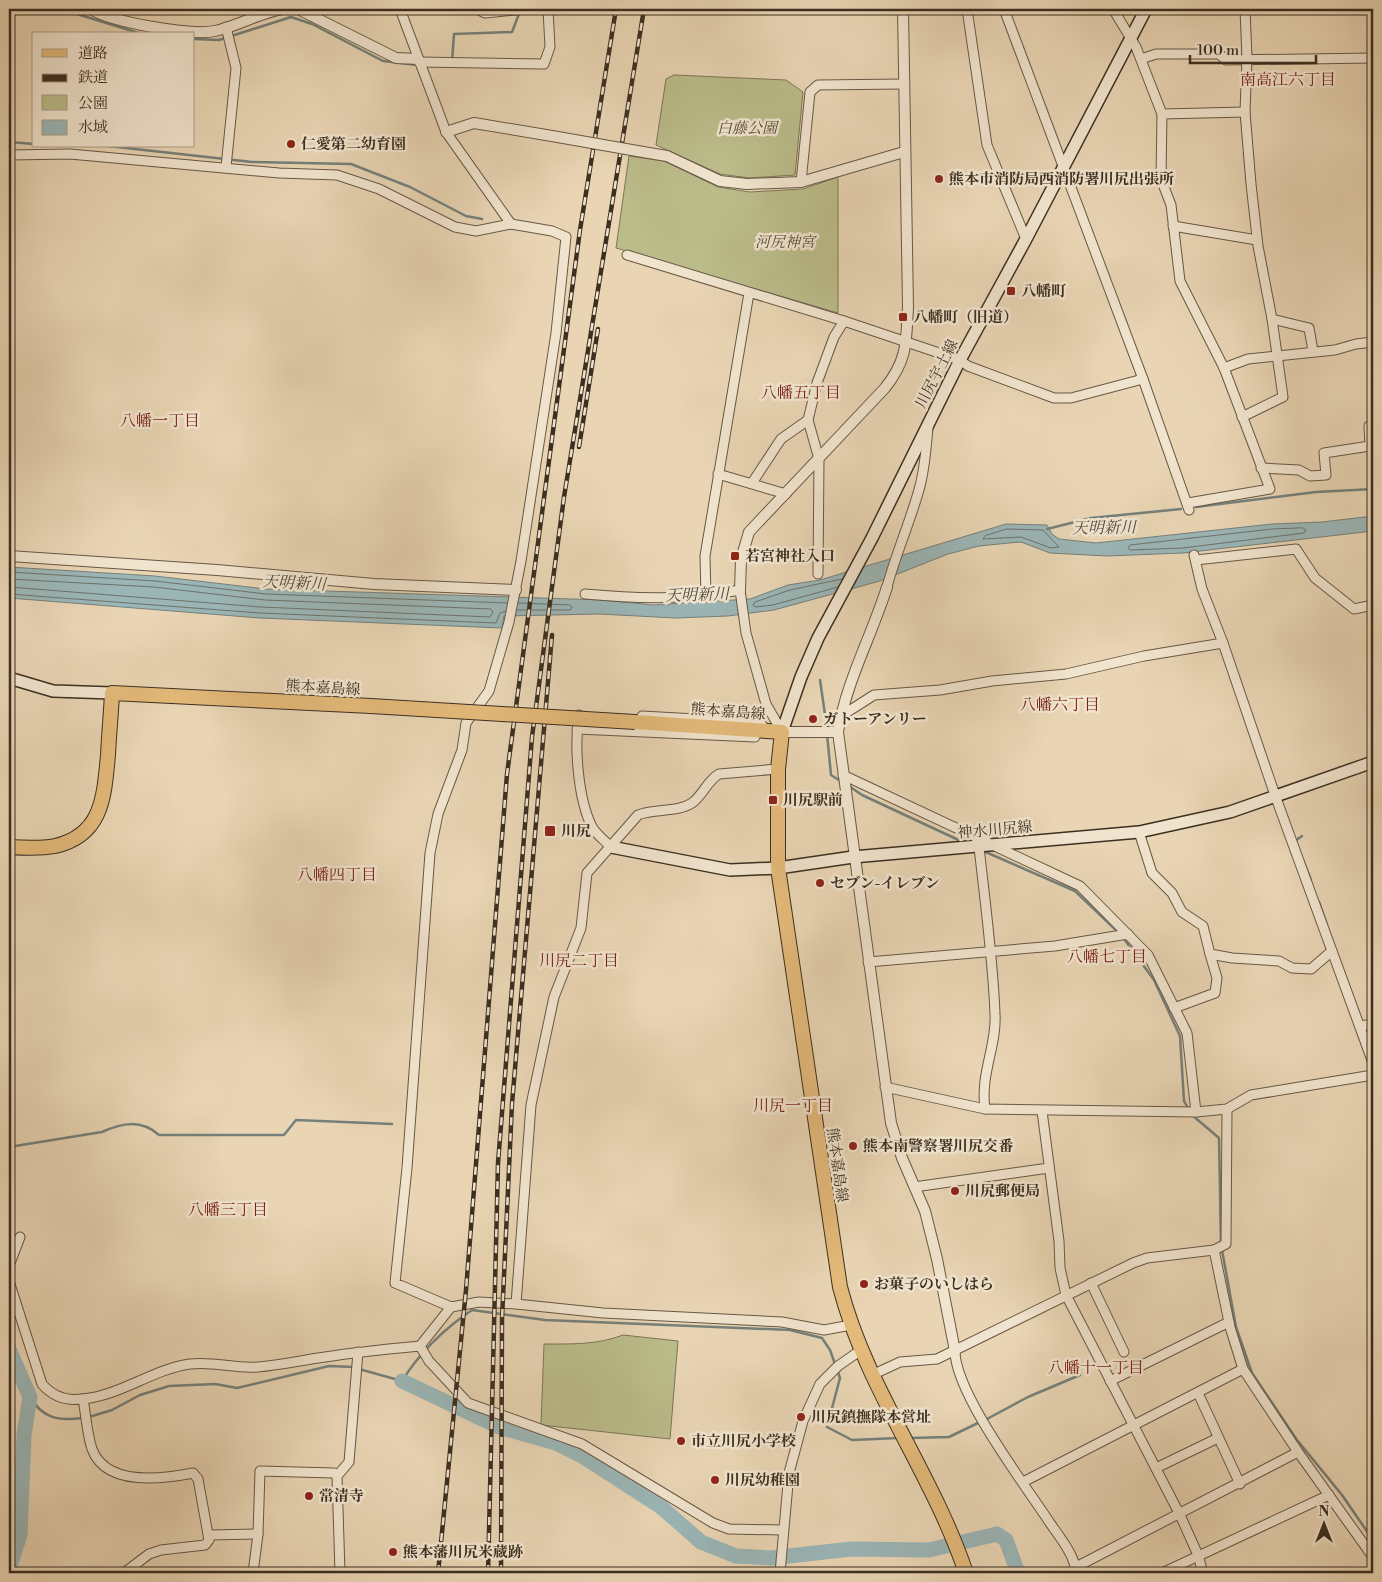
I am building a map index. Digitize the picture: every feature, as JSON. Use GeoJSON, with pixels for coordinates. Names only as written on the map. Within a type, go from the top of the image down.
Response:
{"type":"FeatureCollection","features":[{"type":"Feature","properties":{"kind":"main road","name":"川尻宇土線"},"geometry":{"type":"LineString","coordinates":[[782,732],[801,677],[836,603],[928,427],[960,360],[1064,167],[1146,9]]}},
{"type":"Feature","properties":{"kind":"main road"},"geometry":{"type":"LineString","coordinates":[[9,678],[53,691],[112,693],[106,779],[101,806],[93,822],[84,833],[56,846],[9,847]]}},
{"type":"Feature","properties":{"kind":"main road","name":"熊本嘉島線"},"geometry":{"type":"LineString","coordinates":[[112,693],[371,706],[782,732],[778,769],[778,868],[834,1256],[851,1325],[861,1350],[955,1543],[966,1573]]}},
{"type":"Feature","properties":{"kind":"main road","name":"神水川尻線"},"geometry":{"type":"LineString","coordinates":[[611,847],[730,870],[778,868],[854,857],[1139,832],[1202,820],[1276,798],[1373,762]]}},
{"type":"Feature","properties":{"kind":"street"},"geometry":{"type":"LineString","coordinates":[[91,9],[157,28],[188,32],[214,31],[282,9]]}},
{"type":"Feature","properties":{"kind":"street"},"geometry":{"type":"LineString","coordinates":[[298,9],[396,58],[418,61],[544,64],[550,47],[548,9]]}},
{"type":"Feature","properties":{"kind":"street"},"geometry":{"type":"LineString","coordinates":[[400,9],[446,132],[511,224]]}},
{"type":"Feature","properties":{"kind":"street"},"geometry":{"type":"LineString","coordinates":[[477,9],[485,13],[524,9]]}},
{"type":"Feature","properties":{"kind":"street"},"geometry":{"type":"LineString","coordinates":[[782,732],[766,704],[746,633],[740,590],[741,559],[749,532],[819,459],[899,370],[906,342],[908,265],[904,152],[903,9]]}},
{"type":"Feature","properties":{"kind":"street"},"geometry":{"type":"LineString","coordinates":[[968,9],[987,145],[1026,238]]}},
{"type":"Feature","properties":{"kind":"street"},"geometry":{"type":"LineString","coordinates":[[1004,9],[1144,379],[1188,506],[1270,489],[1224,368],[1180,281],[1171,204],[1161,179],[1162,114],[1131,37],[1113,9]]}},
{"type":"Feature","properties":{"kind":"street"},"geometry":{"type":"LineString","coordinates":[[1242,417],[1283,397],[1272,319],[1257,240],[1245,112],[1246,9]]}},
{"type":"Feature","properties":{"kind":"street"},"geometry":{"type":"LineString","coordinates":[[226,27],[236,68],[226,167]]}},
{"type":"Feature","properties":{"kind":"street"},"geometry":{"type":"LineString","coordinates":[[1141,59],[1156,54],[1220,54],[1226,60],[1247,58],[1373,58]]}},
{"type":"Feature","properties":{"kind":"street"},"geometry":{"type":"LineString","coordinates":[[801,182],[810,92],[818,85],[903,84]]}},
{"type":"Feature","properties":{"kind":"street"},"geometry":{"type":"LineString","coordinates":[[1162,114],[1245,112]]}},
{"type":"Feature","properties":{"kind":"street"},"geometry":{"type":"LineString","coordinates":[[446,132],[474,123],[552,136],[667,156],[720,182],[747,184],[801,182],[904,152]]}},
{"type":"Feature","properties":{"kind":"street"},"geometry":{"type":"LineString","coordinates":[[9,156],[70,154],[279,173],[337,175],[379,189],[455,227],[476,231],[511,224],[552,231],[566,236],[556,333],[509,622],[489,691],[466,723],[462,750],[438,814],[430,854],[407,1168],[395,1283],[451,1307],[479,1302],[603,1313],[782,1322],[824,1330],[851,1325]]}},
{"type":"Feature","properties":{"kind":"street"},"geometry":{"type":"LineString","coordinates":[[1173,226],[1257,240]]}},
{"type":"Feature","properties":{"kind":"street"},"geometry":{"type":"LineString","coordinates":[[627,255],[844,321],[960,360],[968,366],[1054,398],[1071,398],[1144,379]]}},
{"type":"Feature","properties":{"kind":"street"},"geometry":{"type":"LineString","coordinates":[[706,597],[705,556],[749,293]]}},
{"type":"Feature","properties":{"kind":"street"},"geometry":{"type":"LineString","coordinates":[[1272,319],[1309,328],[1313,351]]}},
{"type":"Feature","properties":{"kind":"street"},"geometry":{"type":"LineString","coordinates":[[818,574],[819,459],[808,420],[817,383],[834,336],[844,321]]}},
{"type":"Feature","properties":{"kind":"street"},"geometry":{"type":"LineString","coordinates":[[1224,368],[1248,359],[1276,357],[1373,342]]}},
{"type":"Feature","properties":{"kind":"street"},"geometry":{"type":"LineString","coordinates":[[752,484],[781,439],[808,420]]}},
{"type":"Feature","properties":{"kind":"street"},"geometry":{"type":"LineString","coordinates":[[1261,468],[1300,470],[1310,476],[1326,475],[1324,453],[1370,446],[1369,426],[1373,426]]}},
{"type":"Feature","properties":{"kind":"street"},"geometry":{"type":"LineString","coordinates":[[928,427],[925,462],[920,487],[841,716],[838,732],[891,1123],[902,1158],[924,1211],[937,1259],[961,1382],[982,1419],[1058,1534],[1076,1570],[1298,1452]]}},
{"type":"Feature","properties":{"kind":"street"},"geometry":{"type":"LineString","coordinates":[[718,474],[786,494]]}},
{"type":"Feature","properties":{"kind":"street"},"geometry":{"type":"LineString","coordinates":[[1373,605],[1354,610],[1315,578],[1296,549],[1195,558],[1202,589],[1224,643],[1276,798],[1373,1063]]}},
{"type":"Feature","properties":{"kind":"street"},"geometry":{"type":"LineString","coordinates":[[9,556],[217,570],[382,585],[515,591]]}},
{"type":"Feature","properties":{"kind":"street"},"geometry":{"type":"LineString","coordinates":[[585,594],[642,600],[706,597],[740,590]]}},
{"type":"Feature","properties":{"kind":"street"},"geometry":{"type":"LineString","coordinates":[[841,716],[874,695],[940,690],[992,681],[1066,674],[1144,656],[1224,643]]}},
{"type":"Feature","properties":{"kind":"street"},"geometry":{"type":"LineString","coordinates":[[611,847],[593,829],[581,789],[577,729],[580,712],[750,722],[782,732]]}},
{"type":"Feature","properties":{"kind":"street"},"geometry":{"type":"LineString","coordinates":[[577,729],[758,737],[782,732],[838,732]]}},
{"type":"Feature","properties":{"kind":"street"},"geometry":{"type":"LineString","coordinates":[[516,1304],[531,1105],[554,996],[581,928],[587,873],[638,815],[648,810],[691,804],[712,779],[719,774],[778,769]]}},
{"type":"Feature","properties":{"kind":"street"},"geometry":{"type":"LineString","coordinates":[[843,775],[1080,886],[1148,955],[1187,1033],[1196,1112]]}},
{"type":"Feature","properties":{"kind":"street"},"geometry":{"type":"LineString","coordinates":[[1139,832],[1152,873],[1172,893],[1182,912],[1203,926],[1217,978],[1215,993],[1174,1008]]}},
{"type":"Feature","properties":{"kind":"street"},"geometry":{"type":"LineString","coordinates":[[979,847],[995,1016],[985,1072],[985,1108]]}},
{"type":"Feature","properties":{"kind":"street"},"geometry":{"type":"LineString","coordinates":[[868,962],[1055,946],[1128,934]]}},
{"type":"Feature","properties":{"kind":"street"},"geometry":{"type":"LineString","coordinates":[[1210,954],[1232,958],[1279,961],[1292,968],[1311,968],[1332,951]]}},
{"type":"Feature","properties":{"kind":"street"},"geometry":{"type":"LineString","coordinates":[[1360,1026],[1373,1024]]}},
{"type":"Feature","properties":{"kind":"street"},"geometry":{"type":"LineString","coordinates":[[885,1086],[985,1108],[1042,1111],[1196,1112],[1227,1109],[1251,1095],[1373,1075]]}},
{"type":"Feature","properties":{"kind":"street"},"geometry":{"type":"LineString","coordinates":[[872,1375],[900,1362],[937,1359],[1066,1295],[1147,1258],[1214,1250],[1226,1244],[1227,1109]]}},
{"type":"Feature","properties":{"kind":"street"},"geometry":{"type":"LineString","coordinates":[[1042,1111],[1059,1241],[1060,1268],[1066,1295],[1180,1514],[1198,1555],[1203,1573]]}},
{"type":"Feature","properties":{"kind":"street"},"geometry":{"type":"LineString","coordinates":[[914,1187],[1049,1168]]}},
{"type":"Feature","properties":{"kind":"street"},"geometry":{"type":"LineString","coordinates":[[9,1266],[14,1244]]}},
{"type":"Feature","properties":{"kind":"street"},"geometry":{"type":"LineString","coordinates":[[1214,1250],[1229,1322],[1243,1369],[1298,1452],[1373,1557]]}},
{"type":"Feature","properties":{"kind":"street"},"geometry":{"type":"LineString","coordinates":[[9,1281],[42,1384],[54,1395],[64,1399],[83,1399],[103,1395],[160,1373],[190,1364],[221,1364],[240,1368],[260,1367],[420,1346],[451,1307]]}},
{"type":"Feature","properties":{"kind":"street"},"geometry":{"type":"LineString","coordinates":[[1091,1283],[1124,1352]]}},
{"type":"Feature","properties":{"kind":"street"},"geometry":{"type":"LineString","coordinates":[[1110,1381],[1229,1322]]}},
{"type":"Feature","properties":{"kind":"street"},"geometry":{"type":"LineString","coordinates":[[420,1346],[429,1361],[468,1402],[582,1444],[713,1523],[729,1529],[783,1530]]}},
{"type":"Feature","properties":{"kind":"street"},"geometry":{"type":"LineString","coordinates":[[780,1571],[789,1474],[803,1421],[820,1384],[838,1366],[861,1350]]}},
{"type":"Feature","properties":{"kind":"street"},"geometry":{"type":"LineString","coordinates":[[340,1573],[337,1476],[349,1462],[358,1355]]}},
{"type":"Feature","properties":{"kind":"street"},"geometry":{"type":"LineString","coordinates":[[1023,1482],[1243,1369]]}},
{"type":"Feature","properties":{"kind":"street"},"geometry":{"type":"LineString","coordinates":[[1198,1393],[1240,1484]]}},
{"type":"Feature","properties":{"kind":"street"},"geometry":{"type":"LineString","coordinates":[[83,1399],[92,1450],[105,1466],[135,1478],[196,1475],[209,1540],[204,1545],[161,1550],[150,1554],[124,1573]]}},
{"type":"Feature","properties":{"kind":"street"},"geometry":{"type":"LineString","coordinates":[[1156,1468],[1218,1438]]}},
{"type":"Feature","properties":{"kind":"street"},"geometry":{"type":"LineString","coordinates":[[254,1573],[258,1534],[260,1471],[334,1473],[337,1476]]}},
{"type":"Feature","properties":{"kind":"street"},"geometry":{"type":"LineString","coordinates":[[1162,1573],[1329,1495]]}},
{"type":"Feature","properties":{"kind":"street"},"geometry":{"type":"LineString","coordinates":[[209,1535],[258,1534]]}},
{"type":"Feature","properties":{"kind":"green space","name":"白藤公園"},"geometry":{"type":"Polygon","coordinates":[[[674,75],[786,80],[803,92],[795,175],[749,178],[720,174],[656,145],[666,79],[674,75]]]}},
{"type":"Feature","properties":{"kind":"green space","name":"河尻神宮"},"geometry":{"type":"Polygon","coordinates":[[[629,156],[664,161],[718,187],[750,192],[803,189],[838,177],[838,313],[616,248],[629,156]]]}},
{"type":"Feature","properties":{"kind":"green space"},"geometry":{"type":"Polygon","coordinates":[[[623,1335],[678,1341],[670,1439],[541,1425],[544,1344],[594,1342],[623,1335]]]}},
{"type":"Feature","properties":{"kind":"water"},"geometry":{"type":"Polygon","coordinates":[[[1373,516],[1373,531],[1183,553],[1107,556],[1050,553],[1021,542],[979,546],[948,554],[880,581],[774,610],[728,616],[675,618],[599,614],[504,616],[502,628],[260,618],[9,598],[9,567],[155,576],[266,589],[602,600],[653,605],[750,599],[788,585],[820,580],[1006,524],[1047,525],[1052,534],[1059,539],[1096,543],[1272,524],[1322,522],[1373,516]]]}},
{"type":"Feature","properties":{"kind":"waterway"},"geometry":{"type":"LineString","coordinates":[[70,9],[77,14],[136,32]]}},
{"type":"Feature","properties":{"kind":"waterway"},"geometry":{"type":"LineString","coordinates":[[524,13],[570,9]]}},
{"type":"Feature","properties":{"kind":"waterway"},"geometry":{"type":"LineString","coordinates":[[452,61],[454,34],[512,32],[519,14]]}},
{"type":"Feature","properties":{"kind":"waterway"},"geometry":{"type":"LineString","coordinates":[[195,39],[219,40],[291,17],[312,24],[383,61],[418,65]]}},
{"type":"Feature","properties":{"kind":"waterway"},"geometry":{"type":"LineString","coordinates":[[9,142],[32,144]]}},
{"type":"Feature","properties":{"kind":"waterway"},"geometry":{"type":"LineString","coordinates":[[126,148],[252,162],[351,164],[410,187],[466,216],[482,219]]}},
{"type":"Feature","properties":{"kind":"waterway"},"geometry":{"type":"LineString","coordinates":[[1196,507],[1316,492],[1373,489]]}},
{"type":"Feature","properties":{"kind":"waterway","name":"天明新川"},"geometry":{"type":"LineString","coordinates":[[1047,529],[1091,518],[1181,509]]}},
{"type":"Feature","properties":{"kind":"waterway"},"geometry":{"type":"LineString","coordinates":[[820,680],[827,728]]}},
{"type":"Feature","properties":{"kind":"waterway"},"geometry":{"type":"LineString","coordinates":[[827,734],[831,775],[842,782]]}},
{"type":"Feature","properties":{"kind":"waterway"},"geometry":{"type":"LineString","coordinates":[[849,786],[862,795],[965,843]]}},
{"type":"Feature","properties":{"kind":"waterway"},"geometry":{"type":"LineString","coordinates":[[1295,841],[1302,836]]}},
{"type":"Feature","properties":{"kind":"waterway"},"geometry":{"type":"LineString","coordinates":[[981,850],[1075,891],[1118,932]]}},
{"type":"Feature","properties":{"kind":"waterway"},"geometry":{"type":"LineString","coordinates":[[1303,860],[1311,880]]}},
{"type":"Feature","properties":{"kind":"waterway"},"geometry":{"type":"LineString","coordinates":[[1319,902],[1327,925]]}},
{"type":"Feature","properties":{"kind":"waterway"},"geometry":{"type":"LineString","coordinates":[[1122,936],[1154,980],[1180,1036],[1184,1101],[1188,1108]]}},
{"type":"Feature","properties":{"kind":"waterway"},"geometry":{"type":"LineString","coordinates":[[1192,1115],[1219,1138],[1221,1244]]}},
{"type":"Feature","properties":{"kind":"waterway"},"geometry":{"type":"LineString","coordinates":[[9,1147],[102,1132],[117,1126],[131,1124],[145,1127],[159,1135],[284,1135],[296,1120],[392,1124]]}},
{"type":"Feature","properties":{"kind":"waterway"},"geometry":{"type":"LineString","coordinates":[[1222,1250],[1236,1327],[1252,1373],[1297,1440],[1342,1495],[1373,1540]]}},
{"type":"Feature","properties":{"kind":"waterway"},"geometry":{"type":"LineString","coordinates":[[359,1369],[402,1381],[433,1342],[472,1310],[545,1320],[790,1330],[822,1338],[830,1350],[840,1378],[827,1427],[852,1440],[898,1438]]}},
{"type":"Feature","properties":{"kind":"waterway"},"geometry":{"type":"LineString","coordinates":[[9,1349],[30,1397],[24,1435],[20,1535],[9,1569]]}},
{"type":"Feature","properties":{"kind":"waterway"},"geometry":{"type":"LineString","coordinates":[[89,1417],[112,1410],[140,1395],[169,1386],[215,1384],[237,1388],[329,1366],[354,1367]]}},
{"type":"Feature","properties":{"kind":"waterway"},"geometry":{"type":"LineString","coordinates":[[985,1420],[1028,1397],[1080,1375]]}},
{"type":"Feature","properties":{"kind":"waterway"},"geometry":{"type":"LineString","coordinates":[[402,1381],[499,1427],[556,1443],[582,1456],[661,1507],[701,1542],[736,1556],[771,1558],[851,1549],[929,1550],[997,1534],[1006,1540],[1018,1573]]}},
{"type":"Feature","properties":{"kind":"waterway"},"geometry":{"type":"LineString","coordinates":[[30,1397],[40,1410],[52,1417],[66,1419],[83,1418]]}},
{"type":"Feature","properties":{"kind":"waterway"},"geometry":{"type":"LineString","coordinates":[[911,1438],[949,1437],[980,1422]]}},
{"type":"Feature","properties":{"kind":"railway"},"geometry":{"type":"LineString","coordinates":[[438,1573],[466,1290],[507,774],[580,230],[616,9]]}},
{"type":"Feature","properties":{"kind":"railway"},"geometry":{"type":"LineString","coordinates":[[488,1573],[498,1163],[532,737],[564,497],[644,9]]}},
{"type":"Feature","properties":{"kind":"railway"},"geometry":{"type":"LineString","coordinates":[[579,447],[598,329]]}},
{"type":"Feature","properties":{"kind":"railway"},"geometry":{"type":"LineString","coordinates":[[501,1573],[502,1319],[512,1104],[552,635]]}},
{"type":"Feature","properties":{"kind":"place","name":"仁愛第二幼育園"},"geometry":{"type":"Point","coordinates":[291,144]}},
{"type":"Feature","properties":{"kind":"place","name":"熊本市消防局西消防署川尻出張所"},"geometry":{"type":"Point","coordinates":[939,179]}},
{"type":"Feature","properties":{"kind":"place","name":"八幡町"},"geometry":{"type":"Point","coordinates":[1011,291]}},
{"type":"Feature","properties":{"kind":"place","name":"八幡町（旧道）"},"geometry":{"type":"Point","coordinates":[903,317]}},
{"type":"Feature","properties":{"kind":"place","name":"若宮神社入口"},"geometry":{"type":"Point","coordinates":[735,556]}},
{"type":"Feature","properties":{"kind":"place","name":"ガトーアンリー"},"geometry":{"type":"Point","coordinates":[813,719]}},
{"type":"Feature","properties":{"kind":"place","name":"川尻駅前"},"geometry":{"type":"Point","coordinates":[773,800]}},
{"type":"Feature","properties":{"kind":"place","name":"川尻"},"geometry":{"type":"Point","coordinates":[550,831]}},
{"type":"Feature","properties":{"kind":"place","name":"セブン-イレブン"},"geometry":{"type":"Point","coordinates":[820,883]}},
{"type":"Feature","properties":{"kind":"place","name":"熊本南警察署川尻交番"},"geometry":{"type":"Point","coordinates":[853,1146]}},
{"type":"Feature","properties":{"kind":"place","name":"川尻郵便局"},"geometry":{"type":"Point","coordinates":[955,1191]}},
{"type":"Feature","properties":{"kind":"place","name":"お菓子のいしはら"},"geometry":{"type":"Point","coordinates":[864,1284]}},
{"type":"Feature","properties":{"kind":"place","name":"川尻鎮撫隊本営址"},"geometry":{"type":"Point","coordinates":[801,1417]}},
{"type":"Feature","properties":{"kind":"place","name":"市立川尻小学校"},"geometry":{"type":"Point","coordinates":[681,1441]}},
{"type":"Feature","properties":{"kind":"place","name":"川尻幼稚園"},"geometry":{"type":"Point","coordinates":[715,1480]}},
{"type":"Feature","properties":{"kind":"place","name":"常清寺"},"geometry":{"type":"Point","coordinates":[309,1496]}},
{"type":"Feature","properties":{"kind":"place","name":"熊本藩川尻米蔵跡"},"geometry":{"type":"Point","coordinates":[393,1552]}},
{"type":"Feature","properties":{"kind":"district","name":"南高江六丁目"},"geometry":{"type":"Point","coordinates":[1288,80]}},
{"type":"Feature","properties":{"kind":"district","name":"八幡五丁目"},"geometry":{"type":"Point","coordinates":[801,393]}},
{"type":"Feature","properties":{"kind":"district","name":"八幡一丁目"},"geometry":{"type":"Point","coordinates":[160,421]}},
{"type":"Feature","properties":{"kind":"district","name":"八幡六丁目"},"geometry":{"type":"Point","coordinates":[1060,705]}},
{"type":"Feature","properties":{"kind":"district","name":"八幡四丁目"},"geometry":{"type":"Point","coordinates":[337,875]}},
{"type":"Feature","properties":{"kind":"district","name":"八幡七丁目"},"geometry":{"type":"Point","coordinates":[1107,957]}},
{"type":"Feature","properties":{"kind":"district","name":"川尻二丁目"},"geometry":{"type":"Point","coordinates":[579,961]}},
{"type":"Feature","properties":{"kind":"district","name":"川尻一丁目"},"geometry":{"type":"Point","coordinates":[793,1106]}},
{"type":"Feature","properties":{"kind":"district","name":"八幡三丁目"},"geometry":{"type":"Point","coordinates":[228,1210]}},
{"type":"Feature","properties":{"kind":"district","name":"八幡十一丁目"},"geometry":{"type":"Point","coordinates":[1096,1368]}}]}
